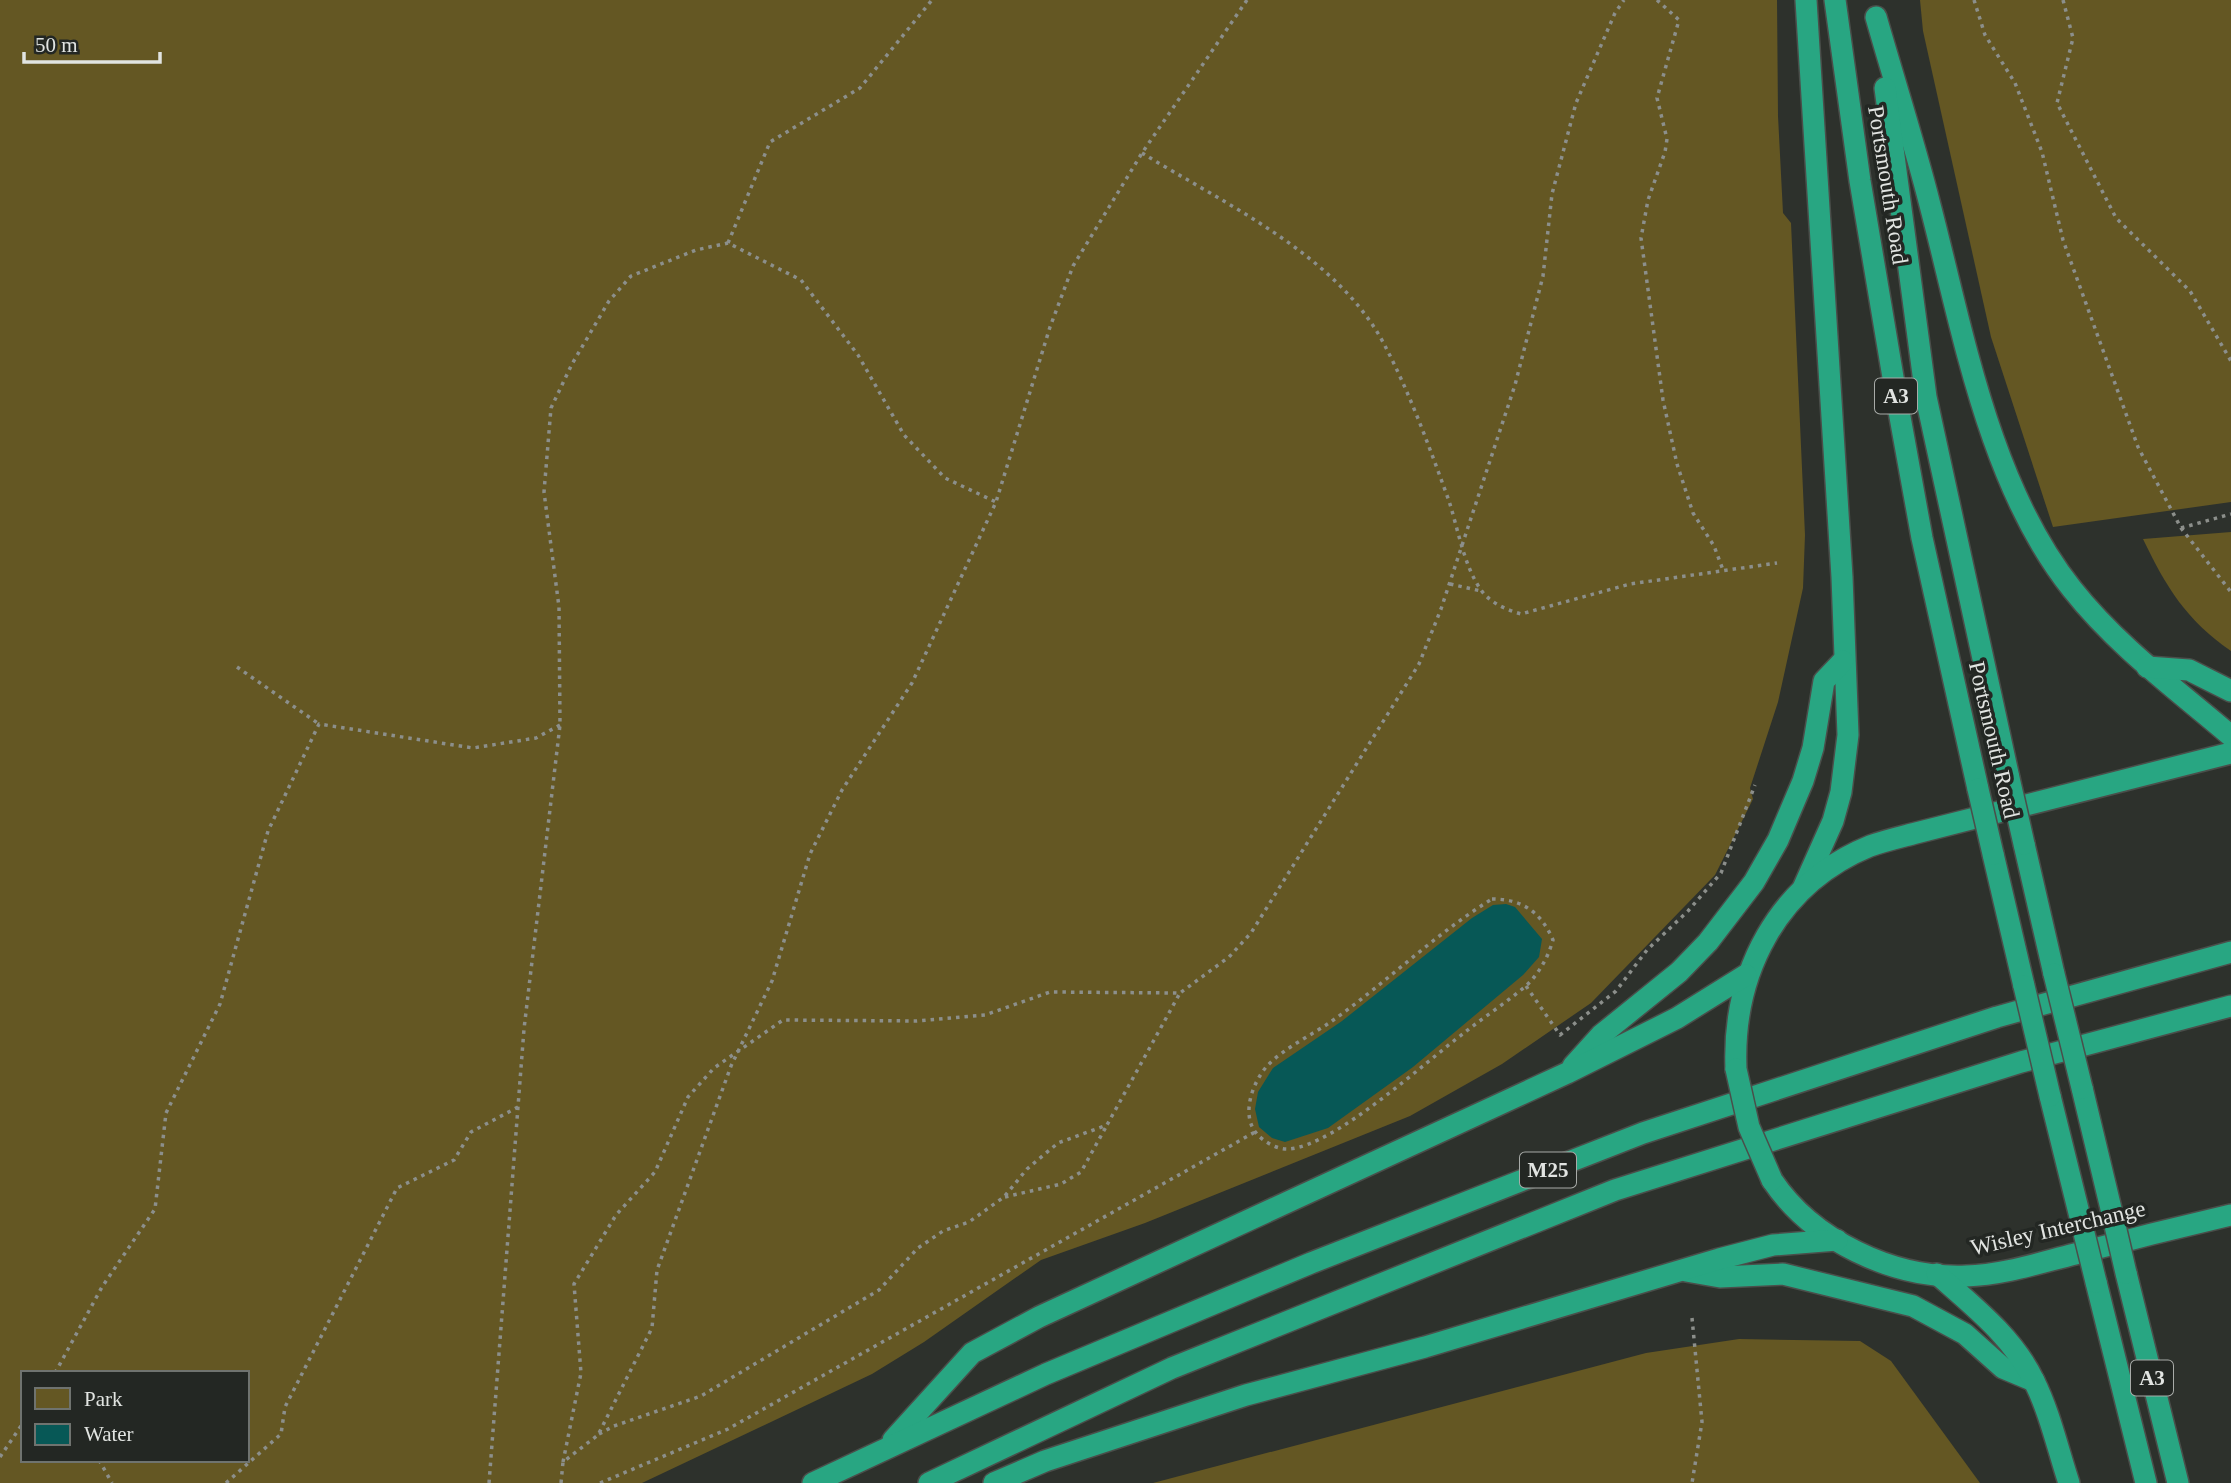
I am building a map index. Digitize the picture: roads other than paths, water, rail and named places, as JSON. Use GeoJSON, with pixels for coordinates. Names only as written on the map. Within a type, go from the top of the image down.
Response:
{"type":"FeatureCollection","features":[{"type":"Feature","properties":{"kind":"highway"},"geometry":{"type":"LineString","coordinates":[[1804,886],[1833,821],[1847,761],[1848,735],[1843,661],[1842,577],[1806,0]]}},
{"type":"Feature","properties":{"kind":"highway","name":"Portsmouth Road"},"geometry":{"type":"LineString","coordinates":[[1835,0],[1860,181],[1922,538],[2050,1096],[2146,1483]]}},
{"type":"Feature","properties":{"kind":"highway","name":"Portsmouth Road"},"geometry":{"type":"LineString","coordinates":[[1875,8],[1926,397],[2008,778],[2178,1483]]}},
{"type":"Feature","properties":{"kind":"highway","name":"A3"},"geometry":{"type":"LineString","coordinates":[[1875,8],[1930,205],[1952,298],[2009,477],[2021,506],[2071,588],[2147,667],[2231,736]]}},
{"type":"Feature","properties":{"kind":"highway","name":"M25"},"geometry":{"type":"LineString","coordinates":[[1567,1073],[1601,1035],[1679,972],[1708,942],[1754,882],[1778,840],[1803,781],[1813,748],[1824,681],[1843,661]]}},
{"type":"Feature","properties":{"kind":"highway"},"geometry":{"type":"LineString","coordinates":[[2147,667],[2189,670],[2231,691]]}},
{"type":"Feature","properties":{"kind":"highway","name":"Wisley Interchange"},"geometry":{"type":"LineString","coordinates":[[2231,753],[1869,846],[1833,865],[1804,886],[1766,933],[1746,975],[1735,1044],[1736,1069],[1749,1126],[1772,1180],[1805,1219],[1872,1258],[1937,1274],[1997,1274],[2231,1215]]}},
{"type":"Feature","properties":{"kind":"highway","name":"M25"},"geometry":{"type":"LineString","coordinates":[[813,1483],[887,1446],[1046,1374],[1311,1263],[1643,1133],[1997,1017],[2231,952]]}},
{"type":"Feature","properties":{"kind":"highway","name":"M25"},"geometry":{"type":"LineString","coordinates":[[887,1446],[972,1353],[1104,1284],[1567,1073],[1677,1018],[1746,975]]}},
{"type":"Feature","properties":{"kind":"highway","name":"M25"},"geometry":{"type":"LineString","coordinates":[[929,1483],[1172,1368],[1615,1190],[2021,1062],[2231,1006]]}},
{"type":"Feature","properties":{"kind":"highway"},"geometry":{"type":"LineString","coordinates":[[993,1483],[1045,1461],[1247,1395],[1425,1347],[1773,1245],[1837,1240]]}},
{"type":"Feature","properties":{"kind":"highway"},"geometry":{"type":"LineString","coordinates":[[1684,1270],[1720,1277],[1783,1274],[1913,1306],[1965,1334],[2003,1368],[2034,1381]]}},
{"type":"Feature","properties":{"kind":"highway"},"geometry":{"type":"LineString","coordinates":[[1937,1274],[1983,1314],[2018,1355],[2034,1381],[2070,1483]]}},
{"type":"Feature","properties":{"kind":"water"},"geometry":{"type":"Polygon","coordinates":[[[1506,904],[1515,907],[1542,939],[1539,957],[1523,975],[1413,1067],[1328,1128],[1285,1142],[1272,1138],[1259,1127],[1255,1109],[1258,1092],[1273,1068],[1342,1021],[1472,918],[1493,905],[1506,904]]]}}]}
